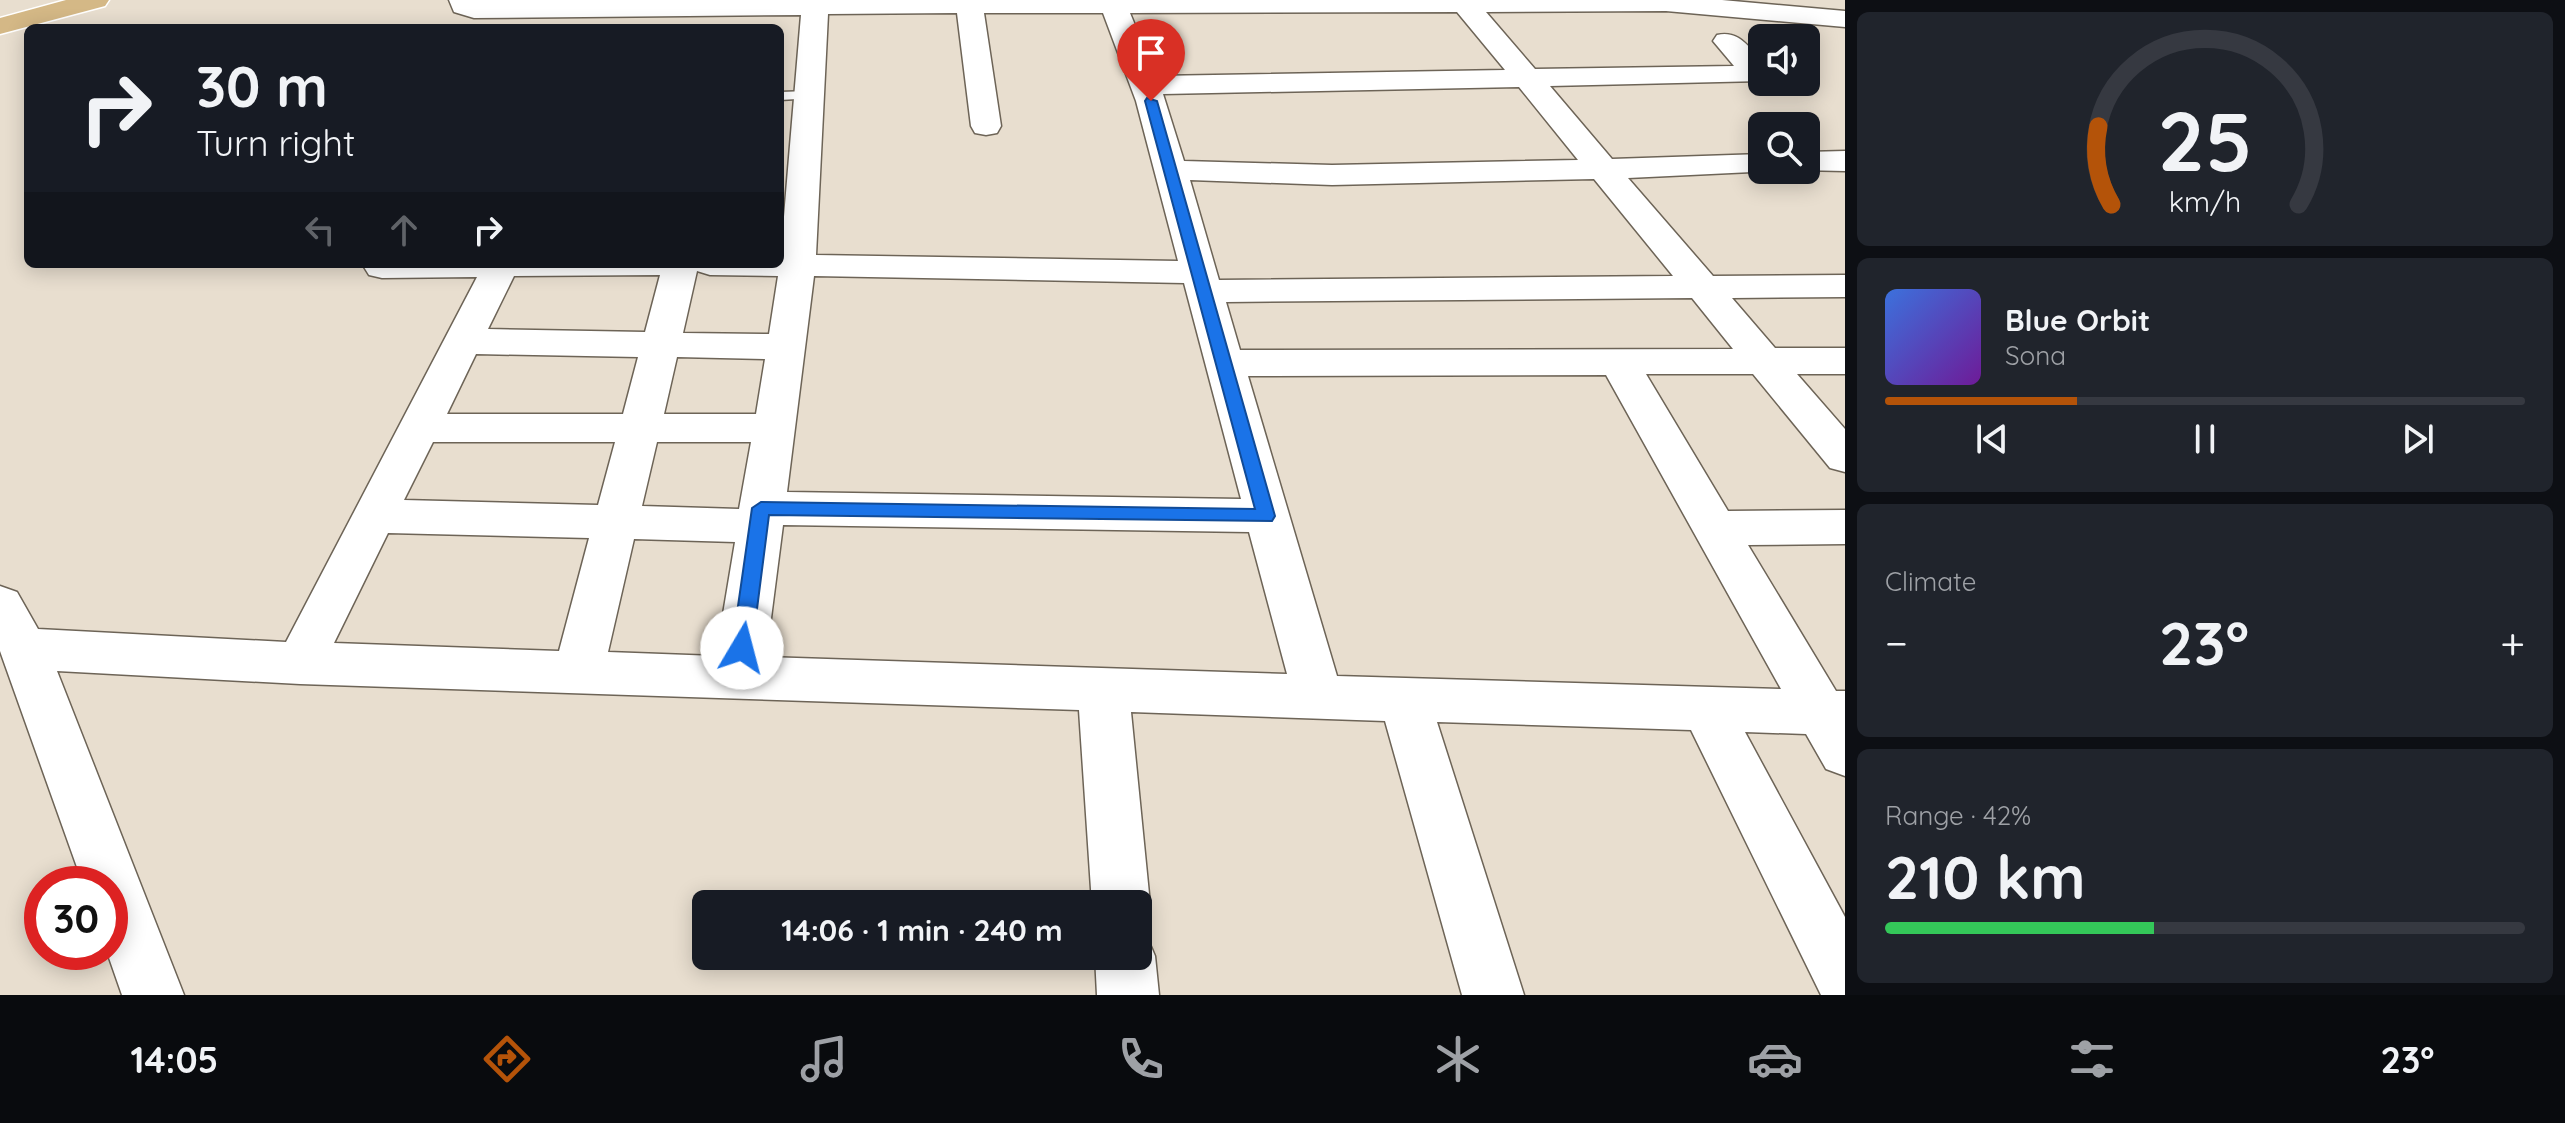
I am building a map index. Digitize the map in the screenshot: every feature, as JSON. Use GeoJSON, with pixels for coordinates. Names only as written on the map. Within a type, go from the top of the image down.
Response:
{"type":"FeatureCollection","features":[{"type":"Feature","properties":{"kind":"main road"},"geometry":{"type":"LineString","coordinates":[[0,11],[41,0]]}},
{"type":"Feature","properties":{"kind":"main road"},"geometry":{"type":"LineString","coordinates":[[0,26],[96,0]]}},
{"type":"Feature","properties":{"kind":"street"},"geometry":{"type":"LineString","coordinates":[[462,0],[463,6],[474,10],[970,2],[1681,2],[1845,19]]}},
{"type":"Feature","properties":{"kind":"street"},"geometry":{"type":"LineString","coordinates":[[1826,0],[1845,19]]}},
{"type":"Feature","properties":{"kind":"street"},"geometry":{"type":"LineString","coordinates":[[970,2],[986,126]]}},
{"type":"Feature","properties":{"kind":"street"},"geometry":{"type":"LineString","coordinates":[[1463,2],[1845,457]]}},
{"type":"Feature","properties":{"kind":"street"},"geometry":{"type":"LineString","coordinates":[[1113,3],[1145,85],[1171,170],[1318,697]]}},
{"type":"Feature","properties":{"kind":"street"},"geometry":{"type":"LineString","coordinates":[[738,678],[798,264],[791,208],[794,96],[814,4]]}},
{"type":"Feature","properties":{"kind":"street"},"geometry":{"type":"LineString","coordinates":[[1145,85],[1753,74],[1752,65],[1727,41]]}},
{"type":"Feature","properties":{"kind":"street"},"geometry":{"type":"LineString","coordinates":[[1820,162],[1845,161]]}},
{"type":"Feature","properties":{"kind":"street"},"geometry":{"type":"LineString","coordinates":[[1171,170],[1332,175],[1748,164]]}},
{"type":"Feature","properties":{"kind":"street"},"geometry":{"type":"LineString","coordinates":[[784,264],[1201,281],[1845,286]]}},
{"type":"Feature","properties":{"kind":"street"},"geometry":{"type":"LineString","coordinates":[[300,663],[500,268]]}},
{"type":"Feature","properties":{"kind":"street"},"geometry":{"type":"LineString","coordinates":[[578,673],[680,268]]}},
{"type":"Feature","properties":{"kind":"street"},"geometry":{"type":"LineString","coordinates":[[465,341],[786,347]]}},
{"type":"Feature","properties":{"kind":"street"},"geometry":{"type":"LineString","coordinates":[[1224,363],[1845,361]]}},
{"type":"Feature","properties":{"kind":"street"},"geometry":{"type":"LineString","coordinates":[[1619,362],[1716,528],[1838,726]]}},
{"type":"Feature","properties":{"kind":"street"},"geometry":{"type":"LineString","coordinates":[[421,428],[641,425],[774,428]]}},
{"type":"Feature","properties":{"kind":"street"},"geometry":{"type":"LineString","coordinates":[[375,516],[618,523],[760,517],[1266,516]]}},
{"type":"Feature","properties":{"kind":"street"},"geometry":{"type":"LineString","coordinates":[[1716,528],[1845,527]]}},
{"type":"Feature","properties":{"kind":"street"},"geometry":{"type":"LineString","coordinates":[[153,995],[12,627],[300,663],[1706,709],[1838,726]]}},
{"type":"Feature","properties":{"kind":"street"},"geometry":{"type":"LineString","coordinates":[[1103,690],[1120,890]]}},
{"type":"Feature","properties":{"kind":"street"},"geometry":{"type":"LineString","coordinates":[[1404,699],[1493,995]]}},
{"type":"Feature","properties":{"kind":"street"},"geometry":{"type":"LineString","coordinates":[[1706,709],[1845,978]]}},
{"type":"Feature","properties":{"kind":"street"},"geometry":{"type":"LineString","coordinates":[[1126,970],[1128,995]]}},
{"type":"Feature","properties":{"kind":"route"},"geometry":{"type":"LineString","coordinates":[[742,648],[761,508],[1266,516],[1151,101]]}}]}
